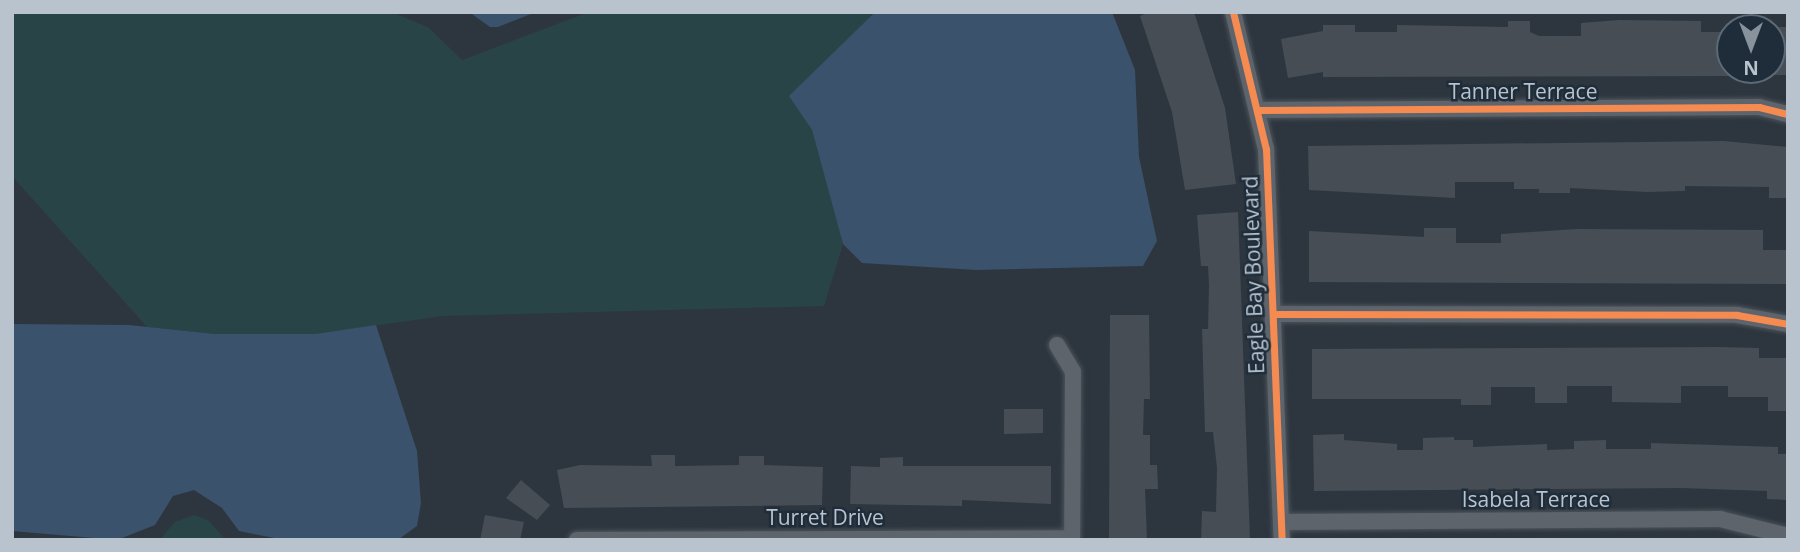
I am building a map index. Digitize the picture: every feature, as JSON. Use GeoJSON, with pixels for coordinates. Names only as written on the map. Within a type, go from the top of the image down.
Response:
{"type":"FeatureCollection","features":[{"type":"Feature","properties":{"kind":"street","name":"Eagle Bay Boulevard"},"geometry":{"type":"LineString","coordinates":[[1233,12],[1265,149],[1282,540]]}},
{"type":"Feature","properties":{"kind":"street","name":"Tanner Terrace"},"geometry":{"type":"LineString","coordinates":[[1258,110],[1759,107],[1788,114]]}},
{"type":"Feature","properties":{"kind":"street"},"geometry":{"type":"LineString","coordinates":[[1273,314],[1737,315],[1788,324]]}},
{"type":"Feature","properties":{"kind":"street","name":"Turret Drive"},"geometry":{"type":"LineString","coordinates":[[577,540],[1072,539],[1073,372],[1057,345]]}},
{"type":"Feature","properties":{"kind":"street","name":"Isabela Terrace"},"geometry":{"type":"LineString","coordinates":[[1282,522],[1720,519],[1788,536]]}},
{"type":"Feature","properties":{"kind":"green space"},"geometry":{"type":"Polygon","coordinates":[[[12,12],[391,12],[428,27],[462,60],[589,12],[875,12],[790,96],[812,130],[843,244],[824,306],[443,316],[315,334],[215,334],[147,327],[12,176],[12,12]]]}},
{"type":"Feature","properties":{"kind":"green space"},"geometry":{"type":"Polygon","coordinates":[[[194,515],[208,520],[226,540],[159,540],[175,522],[194,515]]]}},
{"type":"Feature","properties":{"kind":"water"},"geometry":{"type":"Polygon","coordinates":[[[469,12],[536,12],[498,27],[490,27],[469,12]]]}},
{"type":"Feature","properties":{"kind":"water"},"geometry":{"type":"Polygon","coordinates":[[[875,12],[1112,12],[1135,70],[1139,157],[1157,241],[1143,266],[976,270],[862,263],[843,244],[812,130],[789,96],[875,12]]]}},
{"type":"Feature","properties":{"kind":"water"},"geometry":{"type":"Polygon","coordinates":[[[12,324],[129,325],[215,334],[315,334],[376,325],[417,451],[421,503],[417,526],[399,539],[274,538],[239,531],[222,508],[194,490],[173,496],[155,525],[117,540],[12,531],[12,324]]]}},
{"type":"Feature","properties":{"kind":"building"},"geometry":{"type":"Polygon","coordinates":[[[1149,12],[1194,12],[1225,108],[1236,184],[1185,190],[1172,112],[1140,16],[1149,12]]]}},
{"type":"Feature","properties":{"kind":"building"},"geometry":{"type":"Polygon","coordinates":[[[1619,20],[1701,21],[1701,32],[1716,32],[1716,76],[1323,77],[1323,72],[1288,78],[1281,39],[1323,31],[1323,25],[1355,25],[1355,32],[1397,32],[1397,25],[1508,27],[1508,21],[1530,21],[1530,32],[1539,36],[1581,36],[1581,23],[1619,20]]]}},
{"type":"Feature","properties":{"kind":"building"},"geometry":{"type":"Polygon","coordinates":[[[1786,27],[1788,27],[1786,75],[1786,27]]]}},
{"type":"Feature","properties":{"kind":"building"},"geometry":{"type":"Polygon","coordinates":[[[1723,141],[1788,147],[1788,198],[1769,198],[1769,187],[1685,186],[1685,191],[1647,192],[1570,188],[1570,193],[1539,193],[1539,189],[1514,189],[1514,182],[1455,182],[1455,198],[1309,190],[1308,146],[1723,141]]]}},
{"type":"Feature","properties":{"kind":"building"},"geometry":{"type":"Polygon","coordinates":[[[1238,212],[1250,540],[1201,540],[1202,511],[1216,512],[1217,468],[1213,432],[1205,432],[1202,329],[1208,329],[1209,285],[1208,266],[1201,266],[1197,215],[1238,212]]]}},
{"type":"Feature","properties":{"kind":"building"},"geometry":{"type":"Polygon","coordinates":[[[1424,228],[1456,228],[1456,243],[1501,243],[1501,234],[1577,229],[1763,230],[1763,250],[1788,250],[1788,284],[1309,282],[1309,231],[1424,237],[1424,228]]]}},
{"type":"Feature","properties":{"kind":"building"},"geometry":{"type":"Polygon","coordinates":[[[1110,315],[1149,315],[1150,399],[1144,399],[1143,435],[1150,435],[1150,465],[1157,465],[1158,489],[1145,489],[1147,540],[1109,540],[1110,315]]]}},
{"type":"Feature","properties":{"kind":"building"},"geometry":{"type":"Polygon","coordinates":[[[1759,348],[1759,358],[1788,358],[1788,411],[1768,411],[1768,397],[1728,397],[1728,386],[1681,386],[1681,403],[1612,402],[1612,386],[1567,386],[1567,403],[1535,403],[1535,387],[1491,387],[1491,405],[1461,405],[1461,399],[1312,399],[1312,349],[1759,348]]]}},
{"type":"Feature","properties":{"kind":"building"},"geometry":{"type":"Polygon","coordinates":[[[1004,409],[1043,409],[1043,433],[1004,434],[1004,409]]]}},
{"type":"Feature","properties":{"kind":"building"},"geometry":{"type":"Polygon","coordinates":[[[1344,434],[1344,440],[1397,444],[1397,450],[1423,450],[1423,438],[1454,437],[1454,440],[1473,440],[1473,447],[1547,444],[1547,450],[1574,449],[1574,441],[1606,440],[1606,449],[1651,449],[1651,443],[1778,447],[1778,454],[1788,454],[1788,500],[1767,499],[1767,491],[1682,488],[1314,491],[1313,435],[1344,434]]]}},
{"type":"Feature","properties":{"kind":"building"},"geometry":{"type":"Polygon","coordinates":[[[651,455],[675,455],[675,466],[739,465],[739,456],[764,456],[764,465],[823,467],[822,505],[564,508],[557,470],[580,465],[652,466],[651,455]]]}},
{"type":"Feature","properties":{"kind":"building"},"geometry":{"type":"Polygon","coordinates":[[[903,457],[903,466],[1051,466],[1051,504],[962,500],[962,506],[850,504],[851,466],[880,467],[880,458],[903,457]]]}},
{"type":"Feature","properties":{"kind":"building"},"geometry":{"type":"Polygon","coordinates":[[[521,480],[550,505],[537,520],[506,498],[521,480]]]}},
{"type":"Feature","properties":{"kind":"building"},"geometry":{"type":"Polygon","coordinates":[[[485,515],[524,522],[520,540],[480,540],[485,515]]]}},
{"type":"Feature","properties":{"kind":"cycle path"},"geometry":{"type":"LineString","coordinates":[[1233,12],[1266,149],[1282,540]]}},
{"type":"Feature","properties":{"kind":"cycle path"},"geometry":{"type":"LineString","coordinates":[[1258,110],[1759,107],[1788,114]]}},
{"type":"Feature","properties":{"kind":"cycle path"},"geometry":{"type":"LineString","coordinates":[[1273,314],[1737,315],[1788,324]]}}]}
